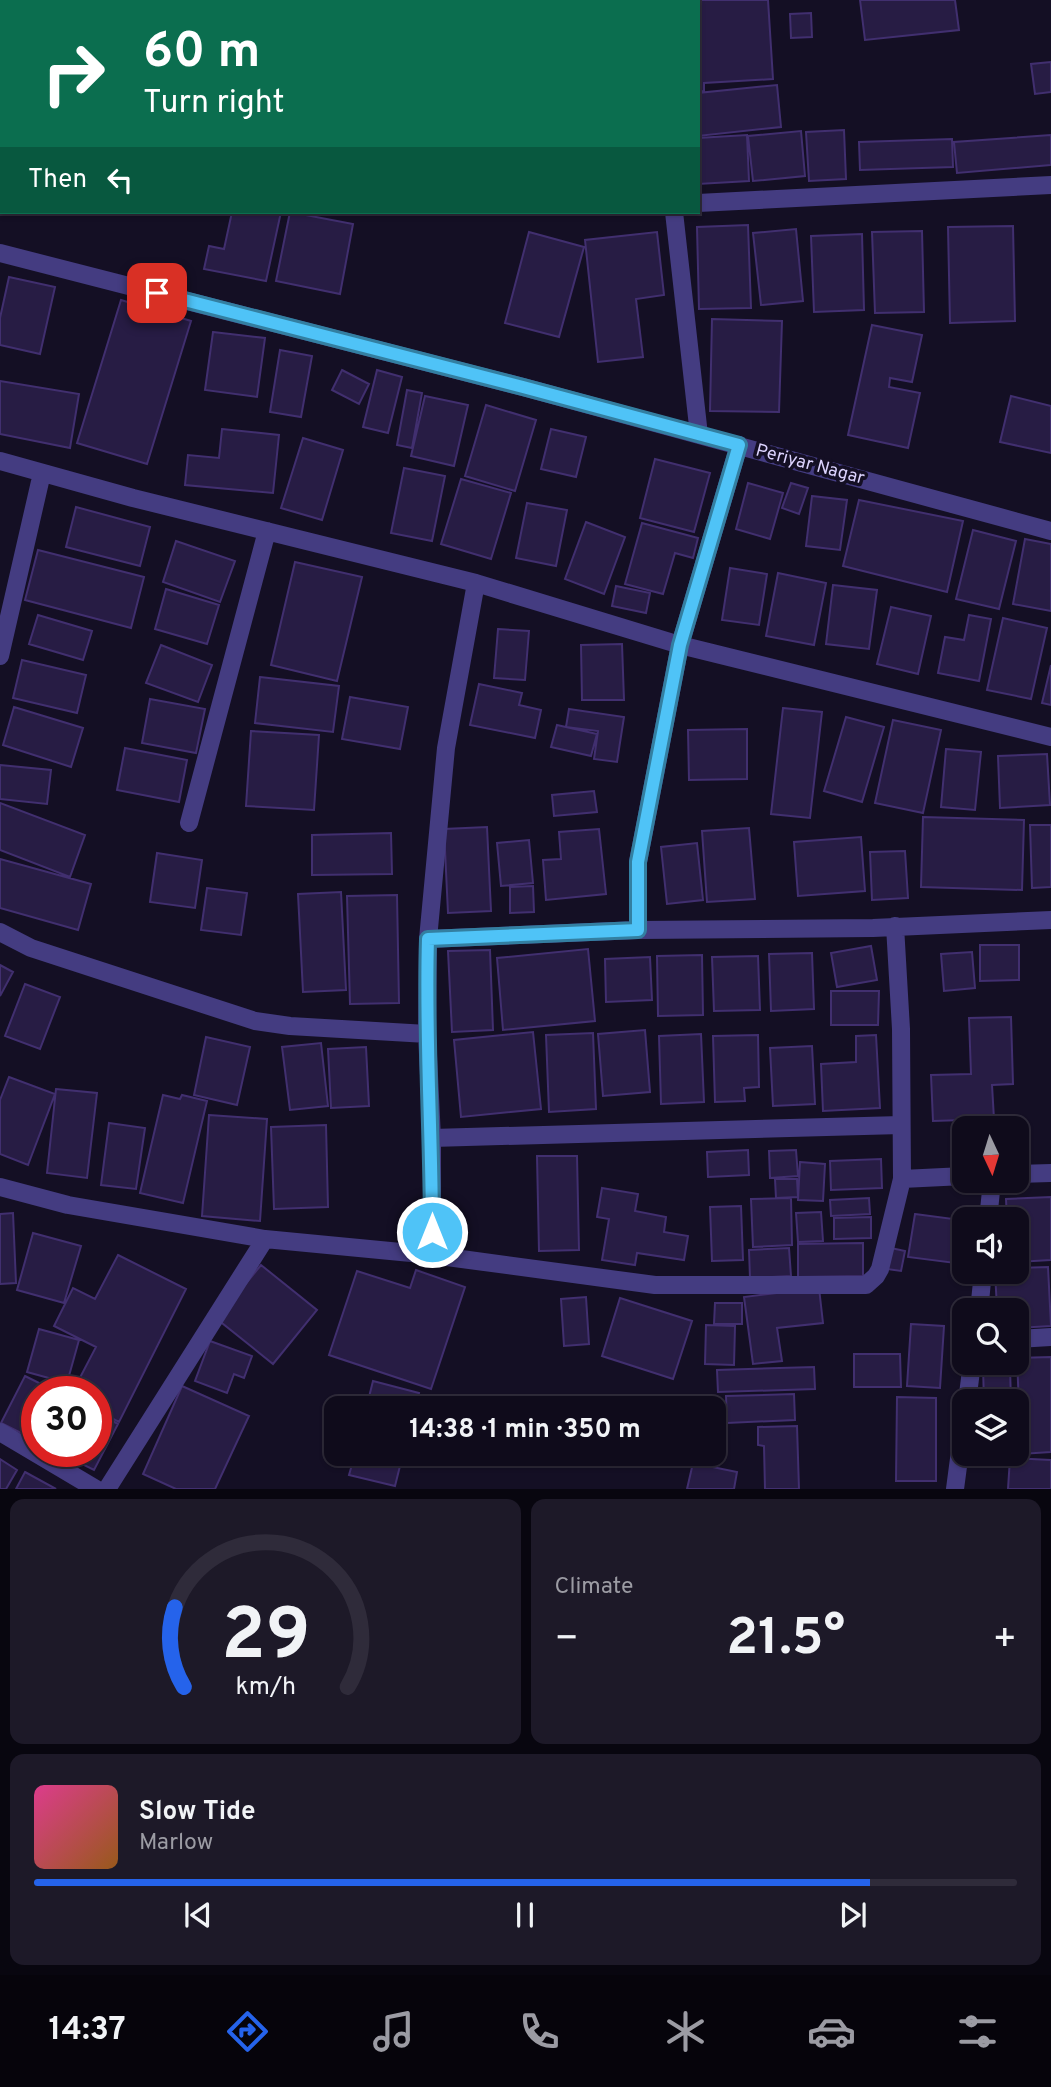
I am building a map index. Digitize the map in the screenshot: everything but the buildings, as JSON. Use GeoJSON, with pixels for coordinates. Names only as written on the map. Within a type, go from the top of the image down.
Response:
{"type":"FeatureCollection","features":[{"type":"Feature","properties":{"kind":"street"},"geometry":{"type":"LineString","coordinates":[[700,203],[1051,185]]}},
{"type":"Feature","properties":{"kind":"street"},"geometry":{"type":"LineString","coordinates":[[674,214],[699,435]]}},
{"type":"Feature","properties":{"kind":"street","name":"Periyar Nagar"},"geometry":{"type":"LineString","coordinates":[[0,253],[523,387],[1051,531]]}},
{"type":"Feature","properties":{"kind":"street"},"geometry":{"type":"LineString","coordinates":[[638,930],[638,862],[680,645],[739,445]]}},
{"type":"Feature","properties":{"kind":"street"},"geometry":{"type":"LineString","coordinates":[[0,461],[477,583],[680,645],[1051,737]]}},
{"type":"Feature","properties":{"kind":"street"},"geometry":{"type":"LineString","coordinates":[[0,656],[43,473]]}},
{"type":"Feature","properties":{"kind":"street"},"geometry":{"type":"LineString","coordinates":[[189,823],[267,531]]}},
{"type":"Feature","properties":{"kind":"street"},"geometry":{"type":"LineString","coordinates":[[432,1255],[432,1138],[427,1034],[428,939],[446,748],[477,583]]}},
{"type":"Feature","properties":{"kind":"street"},"geometry":{"type":"LineString","coordinates":[[428,939],[638,930],[895,926],[1051,920]]}},
{"type":"Feature","properties":{"kind":"street"},"geometry":{"type":"LineString","coordinates":[[0,1187],[68,1205],[265,1239],[432,1255],[655,1285],[866,1285],[880,1269],[902,1179],[901,1029],[895,926]]}},
{"type":"Feature","properties":{"kind":"street"},"geometry":{"type":"LineString","coordinates":[[0,932],[31,948],[256,1021],[290,1026],[427,1034]]}},
{"type":"Feature","properties":{"kind":"street"},"geometry":{"type":"LineString","coordinates":[[432,1138],[901,1125]]}},
{"type":"Feature","properties":{"kind":"street"},"geometry":{"type":"LineString","coordinates":[[1029,1174],[1051,1173]]}},
{"type":"Feature","properties":{"kind":"street"},"geometry":{"type":"LineString","coordinates":[[902,1179],[952,1177]]}},
{"type":"Feature","properties":{"kind":"street"},"geometry":{"type":"LineString","coordinates":[[107,1489],[265,1239]]}},
{"type":"Feature","properties":{"kind":"street"},"geometry":{"type":"LineString","coordinates":[[1029,1338],[1051,1337]]}},
{"type":"Feature","properties":{"kind":"street"},"geometry":{"type":"LineString","coordinates":[[0,1432],[96,1489]]}},
{"type":"Feature","properties":{"kind":"street"},"geometry":{"type":"LineString","coordinates":[[955,1489],[958,1466]]}},
{"type":"Feature","properties":{"kind":"route"},"geometry":{"type":"LineString","coordinates":[[157,293],[739,445],[680,645],[638,862],[638,930],[428,939],[427,1034],[432,1138],[432,1232]]}}]}
